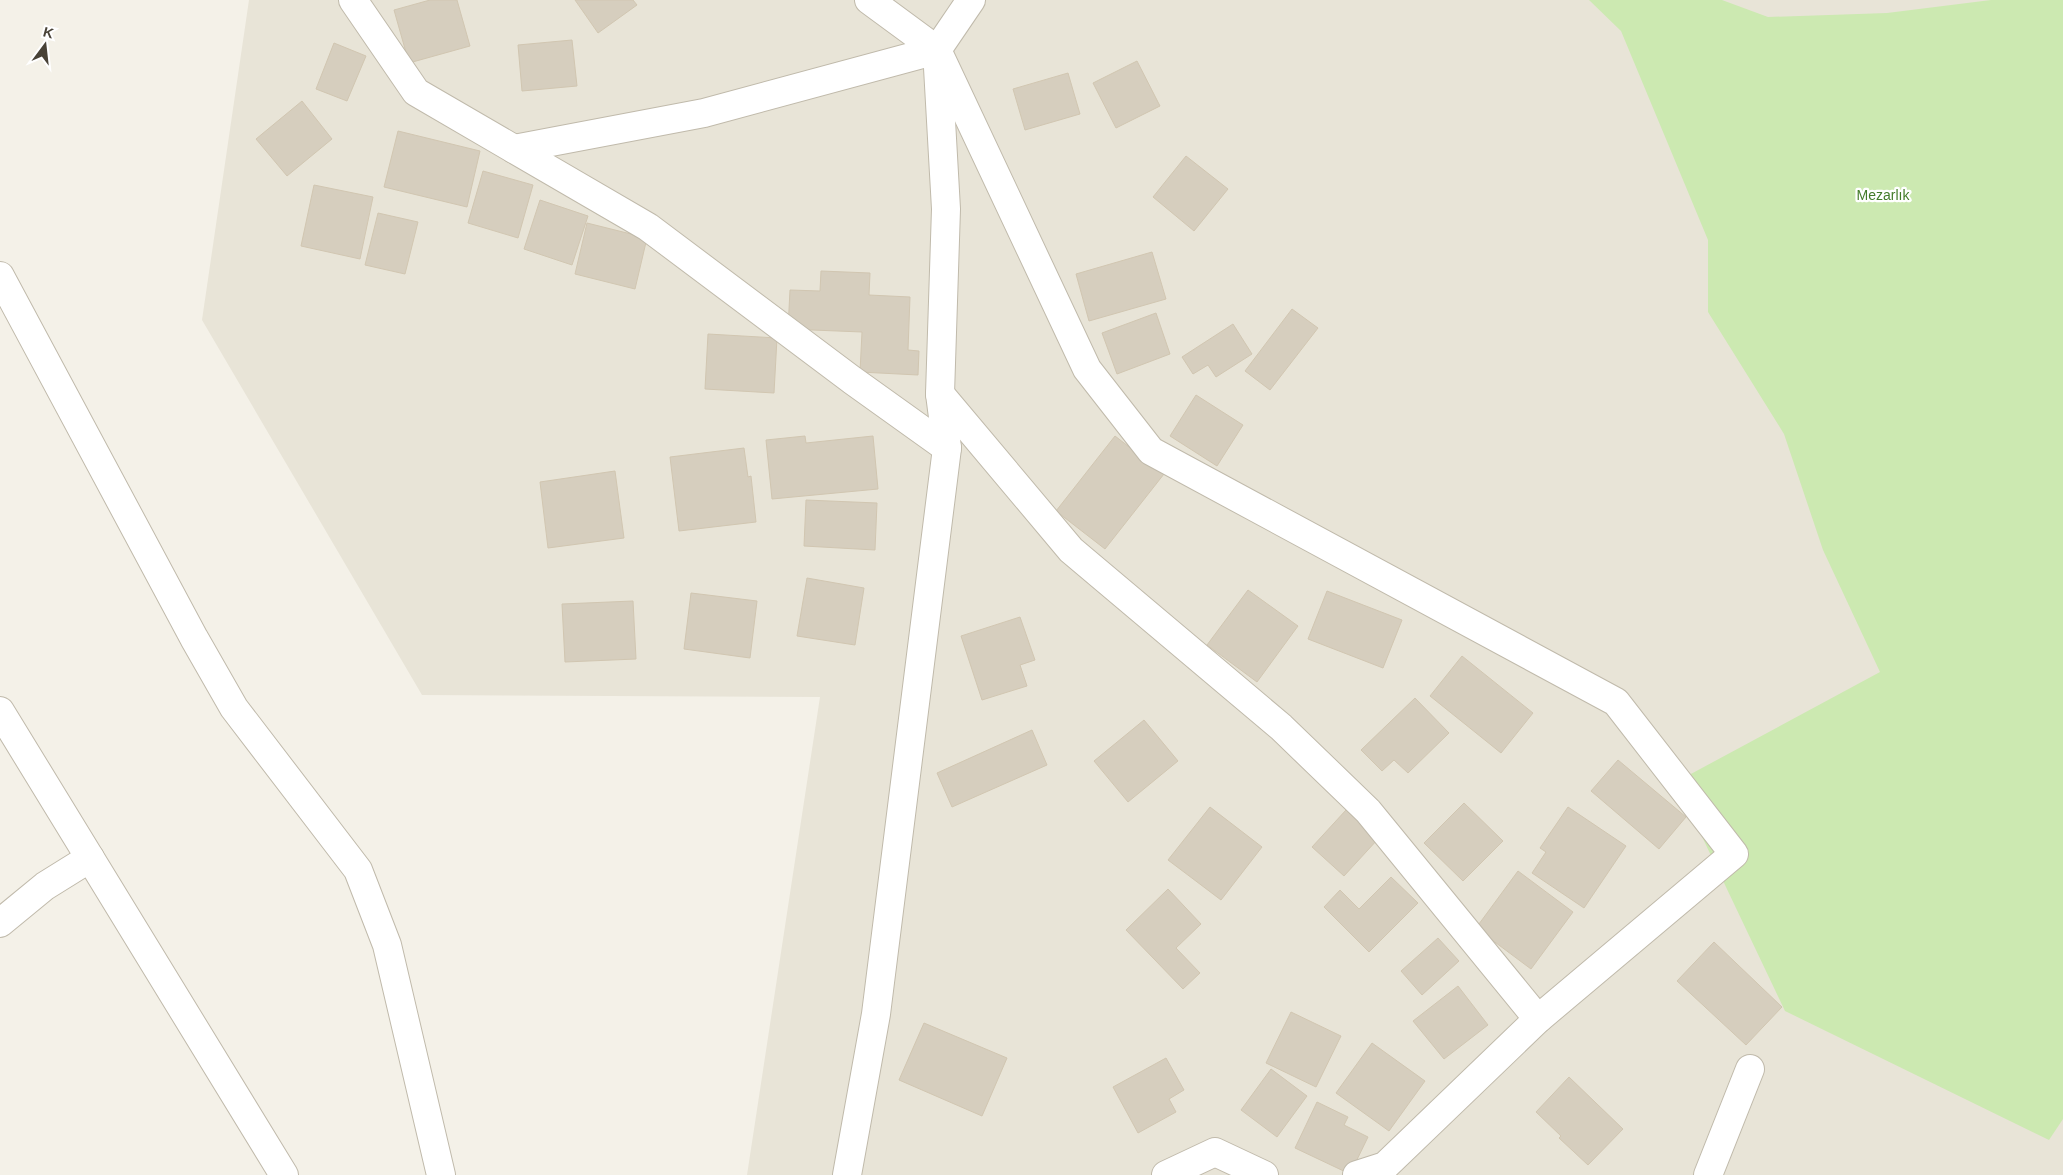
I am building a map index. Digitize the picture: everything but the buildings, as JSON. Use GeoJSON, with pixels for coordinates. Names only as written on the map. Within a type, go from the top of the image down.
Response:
{"type":"FeatureCollection","features":[{"type":"Feature","properties":{"kind":"street"},"geometry":{"type":"LineString","coordinates":[[353,0],[416,92],[648,227],[852,380],[947,448]]}},
{"type":"Feature","properties":{"kind":"street"},"geometry":{"type":"LineString","coordinates":[[869,0],[937,50],[1087,369],[1151,451],[1616,702],[1734,854],[1538,1019],[1394,1171],[1357,1175]]}},
{"type":"Feature","properties":{"kind":"street"},"geometry":{"type":"LineString","coordinates":[[847,1175],[876,1014],[947,448],[940,394],[946,208],[937,50],[971,0]]}},
{"type":"Feature","properties":{"kind":"street"},"geometry":{"type":"LineString","coordinates":[[514,149],[704,114],[937,50]]}},
{"type":"Feature","properties":{"kind":"street"},"geometry":{"type":"LineString","coordinates":[[0,276],[194,638],[234,708],[358,870],[387,945],[441,1175]]}},
{"type":"Feature","properties":{"kind":"street"},"geometry":{"type":"LineString","coordinates":[[940,394],[1071,550],[1282,727],[1368,811],[1538,1019]]}},
{"type":"Feature","properties":{"kind":"street"},"geometry":{"type":"LineString","coordinates":[[0,711],[284,1175]]}},
{"type":"Feature","properties":{"kind":"street"},"geometry":{"type":"LineString","coordinates":[[0,923],[45,886],[90,858]]}},
{"type":"Feature","properties":{"kind":"street"},"geometry":{"type":"LineString","coordinates":[[1708,1175],[1750,1069]]}},
{"type":"Feature","properties":{"kind":"street"},"geometry":{"type":"LineString","coordinates":[[1166,1175],[1215,1152],[1264,1175]]}},
{"type":"Feature","properties":{"kind":"shaded area"},"geometry":{"type":"Polygon","coordinates":[[[249,0],[2063,0],[2063,1175],[747,1175],[820,697],[422,695],[202,320],[249,0]]]}},
{"type":"Feature","properties":{"kind":"green space","name":"Mezarlık"},"geometry":{"type":"Polygon","coordinates":[[[1589,0],[1722,0],[1768,17],[1887,13],[1991,0],[2063,0],[2063,1119],[2049,1140],[1785,1011],[1676,782],[1880,672],[1823,550],[1784,434],[1708,312],[1708,240],[1621,31],[1589,0]]]}}]}
